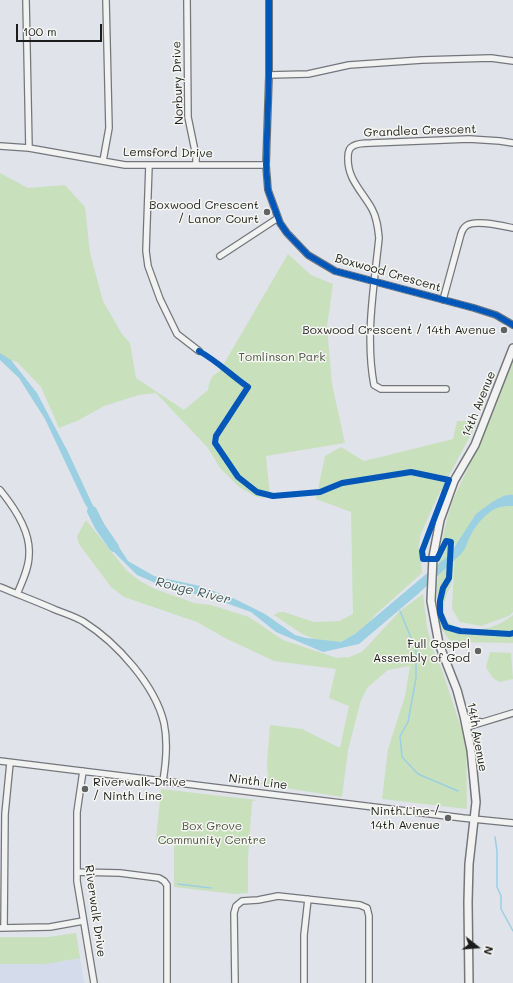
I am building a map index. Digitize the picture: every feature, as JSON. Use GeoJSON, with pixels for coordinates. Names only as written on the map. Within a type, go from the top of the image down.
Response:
{"type":"FeatureCollection","features":[{"type":"Feature","properties":{"kind":"main road","name":"14th Avenue"},"geometry":{"type":"LineString","coordinates":[[469,983],[469,864],[476,802],[471,750],[464,716],[457,690],[439,644],[431,601],[433,557],[440,520],[452,487],[475,445],[513,348]]}},
{"type":"Feature","properties":{"kind":"street"},"geometry":{"type":"LineString","coordinates":[[26,0],[29,148]]}},
{"type":"Feature","properties":{"kind":"street"},"geometry":{"type":"LineString","coordinates":[[103,161],[109,128],[106,0]]}},
{"type":"Feature","properties":{"kind":"street","name":"Norbury Drive"},"geometry":{"type":"LineString","coordinates":[[187,0],[188,117],[196,156],[196,165]]}},
{"type":"Feature","properties":{"kind":"street","name":"Boxwood Crescent"},"geometry":{"type":"LineString","coordinates":[[269,0],[269,75],[266,165],[268,190],[280,223],[287,233],[308,255],[335,271],[474,308],[496,315],[513,325]]}},
{"type":"Feature","properties":{"kind":"street"},"geometry":{"type":"LineString","coordinates":[[269,75],[308,74],[350,65],[422,60],[485,58],[513,61]]}},
{"type":"Feature","properties":{"kind":"street","name":"Grandlea Crescent"},"geometry":{"type":"LineString","coordinates":[[374,282],[379,238],[376,218],[372,209],[350,176],[348,154],[351,147],[357,144],[371,142],[420,142],[437,140],[494,140],[513,143]]}},
{"type":"Feature","properties":{"kind":"street","name":"Lemsford Drive"},"geometry":{"type":"LineString","coordinates":[[0,146],[29,148],[71,154],[126,165],[266,165]]}},
{"type":"Feature","properties":{"kind":"street"},"geometry":{"type":"LineString","coordinates":[[149,165],[146,251],[148,266],[160,299],[178,334],[199,351]]}},
{"type":"Feature","properties":{"kind":"street"},"geometry":{"type":"LineString","coordinates":[[220,256],[278,218]]}},
{"type":"Feature","properties":{"kind":"street"},"geometry":{"type":"LineString","coordinates":[[443,300],[461,234],[466,225],[470,223],[477,223],[513,228]]}},
{"type":"Feature","properties":{"kind":"street"},"geometry":{"type":"LineString","coordinates":[[374,282],[370,329],[371,371],[374,385],[381,389],[446,389]]}},
{"type":"Feature","properties":{"kind":"street"},"geometry":{"type":"LineString","coordinates":[[0,490],[9,500],[18,516],[27,537],[29,546],[30,555],[25,574],[17,594]]}},
{"type":"Feature","properties":{"kind":"street"},"geometry":{"type":"LineString","coordinates":[[0,587],[84,622],[106,638],[137,670],[153,695],[163,718],[166,752],[163,781]]}},
{"type":"Feature","properties":{"kind":"street"},"geometry":{"type":"LineString","coordinates":[[466,727],[505,717],[513,713]]}},
{"type":"Feature","properties":{"kind":"street"},"geometry":{"type":"LineString","coordinates":[[464,716],[471,720],[481,722]]}},
{"type":"Feature","properties":{"kind":"street","name":"Ninth Line"},"geometry":{"type":"LineString","coordinates":[[0,762],[513,823]]}},
{"type":"Feature","properties":{"kind":"street"},"geometry":{"type":"LineString","coordinates":[[10,763],[5,814],[2,928],[50,927],[84,921]]}},
{"type":"Feature","properties":{"kind":"street","name":"Riverwalk Drive"},"geometry":{"type":"LineString","coordinates":[[83,771],[77,812],[77,881],[94,983]]}},
{"type":"Feature","properties":{"kind":"street"},"geometry":{"type":"LineString","coordinates":[[77,872],[120,873],[159,878],[164,881],[167,885],[167,983]]}},
{"type":"Feature","properties":{"kind":"street"},"geometry":{"type":"LineString","coordinates":[[235,983],[234,913],[236,906],[242,901],[258,900],[278,896],[360,905],[367,908],[369,916],[369,983]]}},
{"type":"Feature","properties":{"kind":"street"},"geometry":{"type":"LineString","coordinates":[[304,983],[304,935],[308,899]]}},
{"type":"Feature","properties":{"kind":"shaded area"},"geometry":{"type":"Polygon","coordinates":[[[76,933],[84,983],[0,983],[0,937],[49,937],[76,933]]]}},
{"type":"Feature","properties":{"kind":"green space","name":"Tomlinson Park"},"geometry":{"type":"Polygon","coordinates":[[[0,173],[28,188],[65,185],[85,207],[90,253],[103,301],[122,334],[130,343],[136,378],[184,410],[208,390],[211,379],[219,372],[288,254],[311,275],[333,284],[327,327],[332,384],[345,443],[266,456],[270,496],[263,498],[254,496],[238,486],[220,468],[208,448],[156,393],[139,395],[104,406],[79,420],[59,428],[41,387],[17,362],[0,357],[0,173]]]}},
{"type":"Feature","properties":{"kind":"green space"},"geometry":{"type":"Polygon","coordinates":[[[513,362],[513,612],[509,616],[481,626],[460,622],[452,609],[455,543],[453,546],[452,582],[444,604],[444,611],[445,616],[452,625],[470,630],[493,626],[503,622],[513,615],[513,643],[451,642],[440,627],[437,614],[437,588],[441,548],[445,527],[451,504],[492,416],[513,362]]]}},
{"type":"Feature","properties":{"kind":"green space"},"geometry":{"type":"Polygon","coordinates":[[[457,421],[478,421],[436,500],[420,536],[419,548],[422,573],[376,614],[365,627],[341,642],[320,641],[302,634],[274,615],[279,612],[284,612],[314,622],[339,621],[353,614],[351,512],[316,499],[325,456],[341,447],[364,461],[453,439],[457,421]]]}},
{"type":"Feature","properties":{"kind":"green space"},"geometry":{"type":"Polygon","coordinates":[[[86,520],[127,571],[140,581],[155,589],[194,603],[211,605],[249,617],[283,640],[337,658],[349,657],[362,652],[400,611],[423,594],[427,627],[432,647],[442,670],[466,743],[467,809],[382,799],[388,749],[405,696],[410,666],[388,670],[368,687],[361,700],[348,750],[342,797],[260,784],[268,776],[267,764],[270,725],[302,729],[340,748],[349,706],[329,698],[336,669],[274,661],[225,638],[197,622],[124,597],[111,587],[79,544],[77,536],[86,520]]]}},
{"type":"Feature","properties":{"kind":"green space"},"geometry":{"type":"Polygon","coordinates":[[[490,652],[511,653],[513,679],[499,682],[492,677],[486,667],[490,652]]]}},
{"type":"Feature","properties":{"kind":"green space","name":"Box Grove Community Centre"},"geometry":{"type":"Polygon","coordinates":[[[161,789],[257,800],[252,801],[248,858],[248,893],[235,894],[174,887],[174,844],[156,840],[161,789]]]}},
{"type":"Feature","properties":{"kind":"green space"},"geometry":{"type":"Polygon","coordinates":[[[76,933],[80,958],[46,964],[0,964],[0,937],[49,937],[76,933]]]}},
{"type":"Feature","properties":{"kind":"water"},"geometry":{"type":"Polygon","coordinates":[[[0,353],[11,360],[37,393],[68,452],[95,510],[128,561],[154,576],[200,586],[235,599],[265,614],[295,635],[306,638],[341,642],[355,634],[450,554],[476,514],[494,501],[504,496],[513,495],[513,506],[503,506],[488,513],[473,531],[461,554],[418,594],[359,644],[323,652],[276,632],[251,612],[209,597],[167,588],[137,575],[115,553],[109,544],[107,536],[85,504],[45,419],[19,378],[0,360],[0,353]]]}},
{"type":"Feature","properties":{"kind":"waterway","name":"Rouge River"},"geometry":{"type":"LineString","coordinates":[[92,511],[100,527],[114,547]]}},
{"type":"Feature","properties":{"kind":"waterway"},"geometry":{"type":"LineString","coordinates":[[400,611],[416,650],[416,678],[408,722],[400,736],[402,757],[418,774],[458,791]]}},
{"type":"Feature","properties":{"kind":"waterway"},"geometry":{"type":"LineString","coordinates":[[495,837],[497,851],[497,887],[501,896],[501,909],[513,931]]}},
{"type":"Feature","properties":{"kind":"waterway"},"geometry":{"type":"LineString","coordinates":[[178,884],[211,888]]}},
{"type":"Feature","properties":{"kind":"cycle path"},"geometry":{"type":"LineString","coordinates":[[269,0],[269,75],[266,165],[268,190],[280,223],[287,233],[308,255],[335,271],[474,308],[496,315],[513,325]]}},
{"type":"Feature","properties":{"kind":"cycle path"},"geometry":{"type":"LineString","coordinates":[[199,351],[212,359],[248,387],[216,436],[215,443],[238,477],[257,492],[273,496],[320,492],[342,483],[411,472],[449,480],[422,551],[423,559],[437,559],[446,541],[451,542],[449,578],[443,588],[440,601],[440,613],[446,627],[460,631],[513,633]]}},
{"type":"Feature","properties":{"kind":"place","name":"Boxwood Crescent / Lanor Court"},"geometry":{"type":"Point","coordinates":[267,212]}},
{"type":"Feature","properties":{"kind":"place","name":"Boxwood Crescent / 14th Avenue"},"geometry":{"type":"Point","coordinates":[504,330]}},
{"type":"Feature","properties":{"kind":"place","name":"Full Gospel Assembly of God"},"geometry":{"type":"Point","coordinates":[478,651]}},
{"type":"Feature","properties":{"kind":"place","name":"Riverwalk Drive / Ninth Line"},"geometry":{"type":"Point","coordinates":[85,789]}},
{"type":"Feature","properties":{"kind":"place","name":"Ninth Line / 14th Avenue"},"geometry":{"type":"Point","coordinates":[448,818]}}]}
